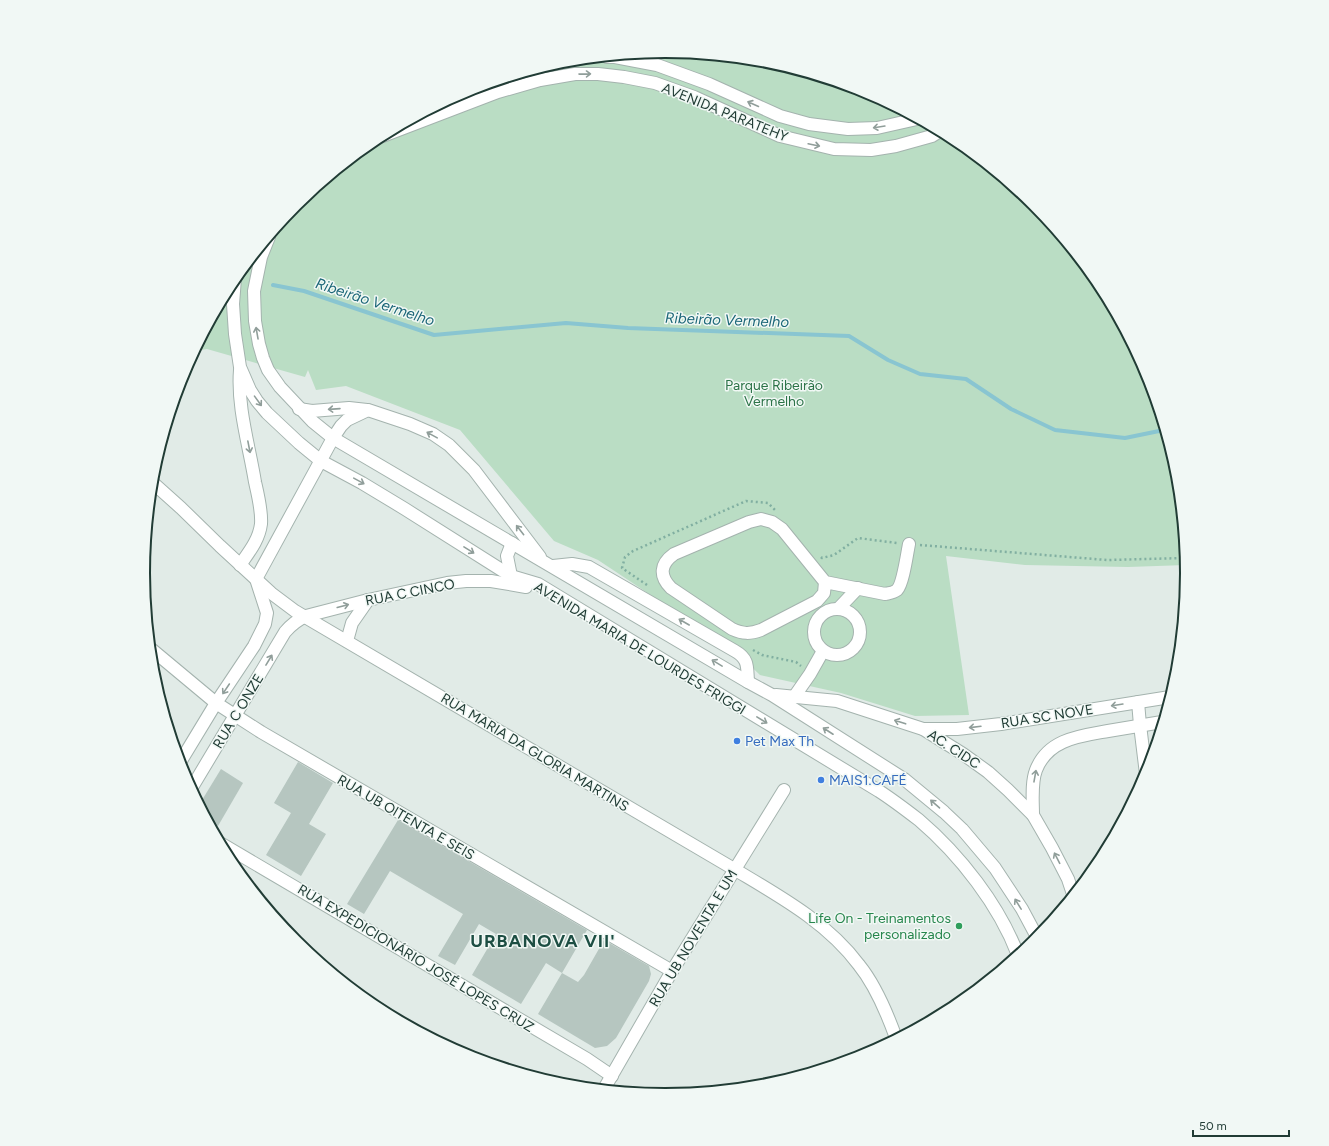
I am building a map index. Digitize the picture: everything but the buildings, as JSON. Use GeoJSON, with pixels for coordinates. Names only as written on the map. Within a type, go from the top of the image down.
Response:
{"type":"FeatureCollection","features":[{"type":"Feature","properties":{"kind":"street","name":"AVENIDA PARATEHY"},"geometry":{"type":"LineString","coordinates":[[624,60],[657,65],[709,84],[780,116],[809,124],[848,129],[877,128],[910,121]]}},
{"type":"Feature","properties":{"kind":"street","name":"AVENIDA PARATEHY"},"geometry":{"type":"LineString","coordinates":[[409,126],[498,92],[540,80],[575,74],[590,74],[624,77],[655,83],[694,97],[780,136],[834,149],[871,150],[896,146],[934,135]]}},
{"type":"Feature","properties":{"kind":"street","name":"AVENIDA MARIA DE LOURDES FRIGGI"},"geometry":{"type":"LineString","coordinates":[[264,249],[254,291],[255,320],[263,358],[268,370],[280,388],[312,422],[333,438],[772,695],[904,779],[962,829],[995,868],[1022,909],[1034,932]]}},
{"type":"Feature","properties":{"kind":"street"},"geometry":{"type":"LineString","coordinates":[[234,291],[234,327],[240,367],[239,385],[241,404],[258,494],[261,523],[255,543],[240,565]]}},
{"type":"Feature","properties":{"kind":"street","name":"AVENIDA MARIA DE LOURDES FRIGGI"},"geometry":{"type":"LineString","coordinates":[[240,367],[250,390],[267,413],[321,461],[368,486],[511,576],[538,584],[879,791],[901,806],[920,821],[949,849],[979,885],[998,913],[1015,950]]}},
{"type":"Feature","properties":{"kind":"street"},"geometry":{"type":"LineString","coordinates":[[299,409],[312,411],[349,408],[368,410],[410,424],[433,434],[449,445],[474,470],[548,563],[572,564],[589,567],[735,651],[746,661],[748,682]]}},
{"type":"Feature","properties":{"kind":"street"},"geometry":{"type":"LineString","coordinates":[[256,579],[333,438],[347,420],[368,410]]}},
{"type":"Feature","properties":{"kind":"street","name":"RUA MARIA DA GLORIA MARTINS"},"geometry":{"type":"LineString","coordinates":[[157,486],[271,593],[295,611],[306,616],[734,869],[814,920],[847,950],[859,965],[880,1001],[894,1034]]}},
{"type":"Feature","properties":{"kind":"street"},"geometry":{"type":"LineString","coordinates":[[825,582],[824,593],[818,601],[761,630],[752,633],[742,633],[732,629],[672,588],[665,582],[662,574],[663,566],[668,558],[674,554],[749,522],[760,520],[772,522],[782,529],[825,582],[885,594],[892,593],[898,589],[901,583],[909,544]]}},
{"type":"Feature","properties":{"kind":"street"},"geometry":{"type":"LineString","coordinates":[[511,576],[507,556],[512,543]]}},
{"type":"Feature","properties":{"kind":"street","name":"RUA C CINCO"},"geometry":{"type":"LineString","coordinates":[[285,632],[290,625],[306,616],[368,600],[447,583],[491,581],[499,571],[511,576]]}},
{"type":"Feature","properties":{"kind":"street","name":"RUA C ONZE"},"geometry":{"type":"LineString","coordinates":[[184,756],[216,703],[254,646],[263,628],[266,619],[266,608],[256,579]]}},
{"type":"Feature","properties":{"kind":"street"},"geometry":{"type":"LineString","coordinates":[[491,581],[522,587],[531,587],[538,584]]}},
{"type":"Feature","properties":{"kind":"street"},"geometry":{"type":"LineString","coordinates":[[838,609],[858,588]]}},
{"type":"Feature","properties":{"kind":"street"},"geometry":{"type":"LineString","coordinates":[[347,641],[352,623],[368,600]]}},
{"type":"Feature","properties":{"kind":"street"},"geometry":{"type":"LineString","coordinates":[[818,601],[825,612]]}},
{"type":"Feature","properties":{"kind":"street"},"geometry":{"type":"LineString","coordinates":[[831,609],[838,609],[850,613],[858,623],[860,630],[858,642],[854,648],[842,654],[836,655],[829,654],[819,646],[815,641],[814,628],[816,621],[825,612],[831,609]]}},
{"type":"Feature","properties":{"kind":"street","name":"RUA C ONZE"},"geometry":{"type":"LineString","coordinates":[[195,783],[285,632]]}},
{"type":"Feature","properties":{"kind":"street"},"geometry":{"type":"LineString","coordinates":[[794,697],[824,651]]}},
{"type":"Feature","properties":{"kind":"street","name":"RUA UB OITENTA E SEIS"},"geometry":{"type":"LineString","coordinates":[[156,653],[216,703],[280,744],[672,971]]}},
{"type":"Feature","properties":{"kind":"street","name":"AC. CIDC"},"geometry":{"type":"LineString","coordinates":[[772,695],[837,701],[923,729],[963,754],[988,772],[1033,815],[1052,848],[1068,879],[1071,889]]}},
{"type":"Feature","properties":{"kind":"street","name":"RUA SC NOVE"},"geometry":{"type":"LineString","coordinates":[[923,729],[957,729],[1000,724],[1164,698]]}},
{"type":"Feature","properties":{"kind":"street"},"geometry":{"type":"LineString","coordinates":[[1138,702],[1144,759]]}},
{"type":"Feature","properties":{"kind":"street"},"geometry":{"type":"LineString","coordinates":[[1033,815],[1034,777],[1041,759],[1050,750],[1061,742],[1075,737],[1157,723]]}},
{"type":"Feature","properties":{"kind":"street","name":"RUA UB NOVENTA E UM"},"geometry":{"type":"LineString","coordinates":[[607,1085],[672,971],[784,790]]}},
{"type":"Feature","properties":{"kind":"street","name":"RUA EXPEDICIONÁRIO JOSÉ LOPES CRUZ"},"geometry":{"type":"LineString","coordinates":[[230,849],[576,1052],[612,1076]]}},
{"type":"Feature","properties":{"kind":"path"},"geometry":{"type":"LineString","coordinates":[[648,586],[622,568],[625,557],[633,551],[746,501],[768,503],[779,514]]}},
{"type":"Feature","properties":{"kind":"path"},"geometry":{"type":"LineString","coordinates":[[817,552],[822,558],[834,555],[858,538],[909,544],[1107,560],[1179,558]]}},
{"type":"Feature","properties":{"kind":"path"},"geometry":{"type":"LineString","coordinates":[[748,647],[762,655],[796,662],[810,674]]}},
{"type":"Feature","properties":{"kind":"green space","name":"Parque Ribeirão Vermelho"},"geometry":{"type":"Polygon","coordinates":[[[664,58],[698,59],[732,62],[765,68],[830,85],[862,97],[922,127],[978,164],[1029,209],[1052,233],[1093,287],[1111,316],[1140,376],[1152,407],[1170,473],[1175,506],[1180,565],[1128,567],[1025,565],[946,556],[969,715],[915,716],[841,693],[760,675],[735,651],[598,560],[554,541],[460,430],[346,386],[316,390],[308,370],[305,377],[207,349],[201,350],[218,315],[236,287],[277,233],[300,209],[351,164],[407,127],[437,111],[467,97],[499,85],[564,68],[597,62],[664,58]]]}},
{"type":"Feature","properties":{"kind":"waterway","name":"Ribeirão Vermelho"},"geometry":{"type":"LineString","coordinates":[[273,285],[304,291],[434,335],[566,323],[628,328],[849,336],[888,360],[920,374],[966,379],[1011,409],[1055,430],[1125,438],[1159,431]]}},
{"type":"Feature","properties":{"kind":"place","name":"Pet Max Th"},"geometry":{"type":"Point","coordinates":[737,741]}},
{"type":"Feature","properties":{"kind":"place","name":"MAIS1.CAFÉ"},"geometry":{"type":"Point","coordinates":[821,780]}},
{"type":"Feature","properties":{"kind":"place","name":"Life On - Treinamentos personalizado"},"geometry":{"type":"Point","coordinates":[959,926]}},
{"type":"Feature","properties":{"kind":"district","name":"URBANOVA VII'"},"geometry":{"type":"Point","coordinates":[543,941]}}]}
